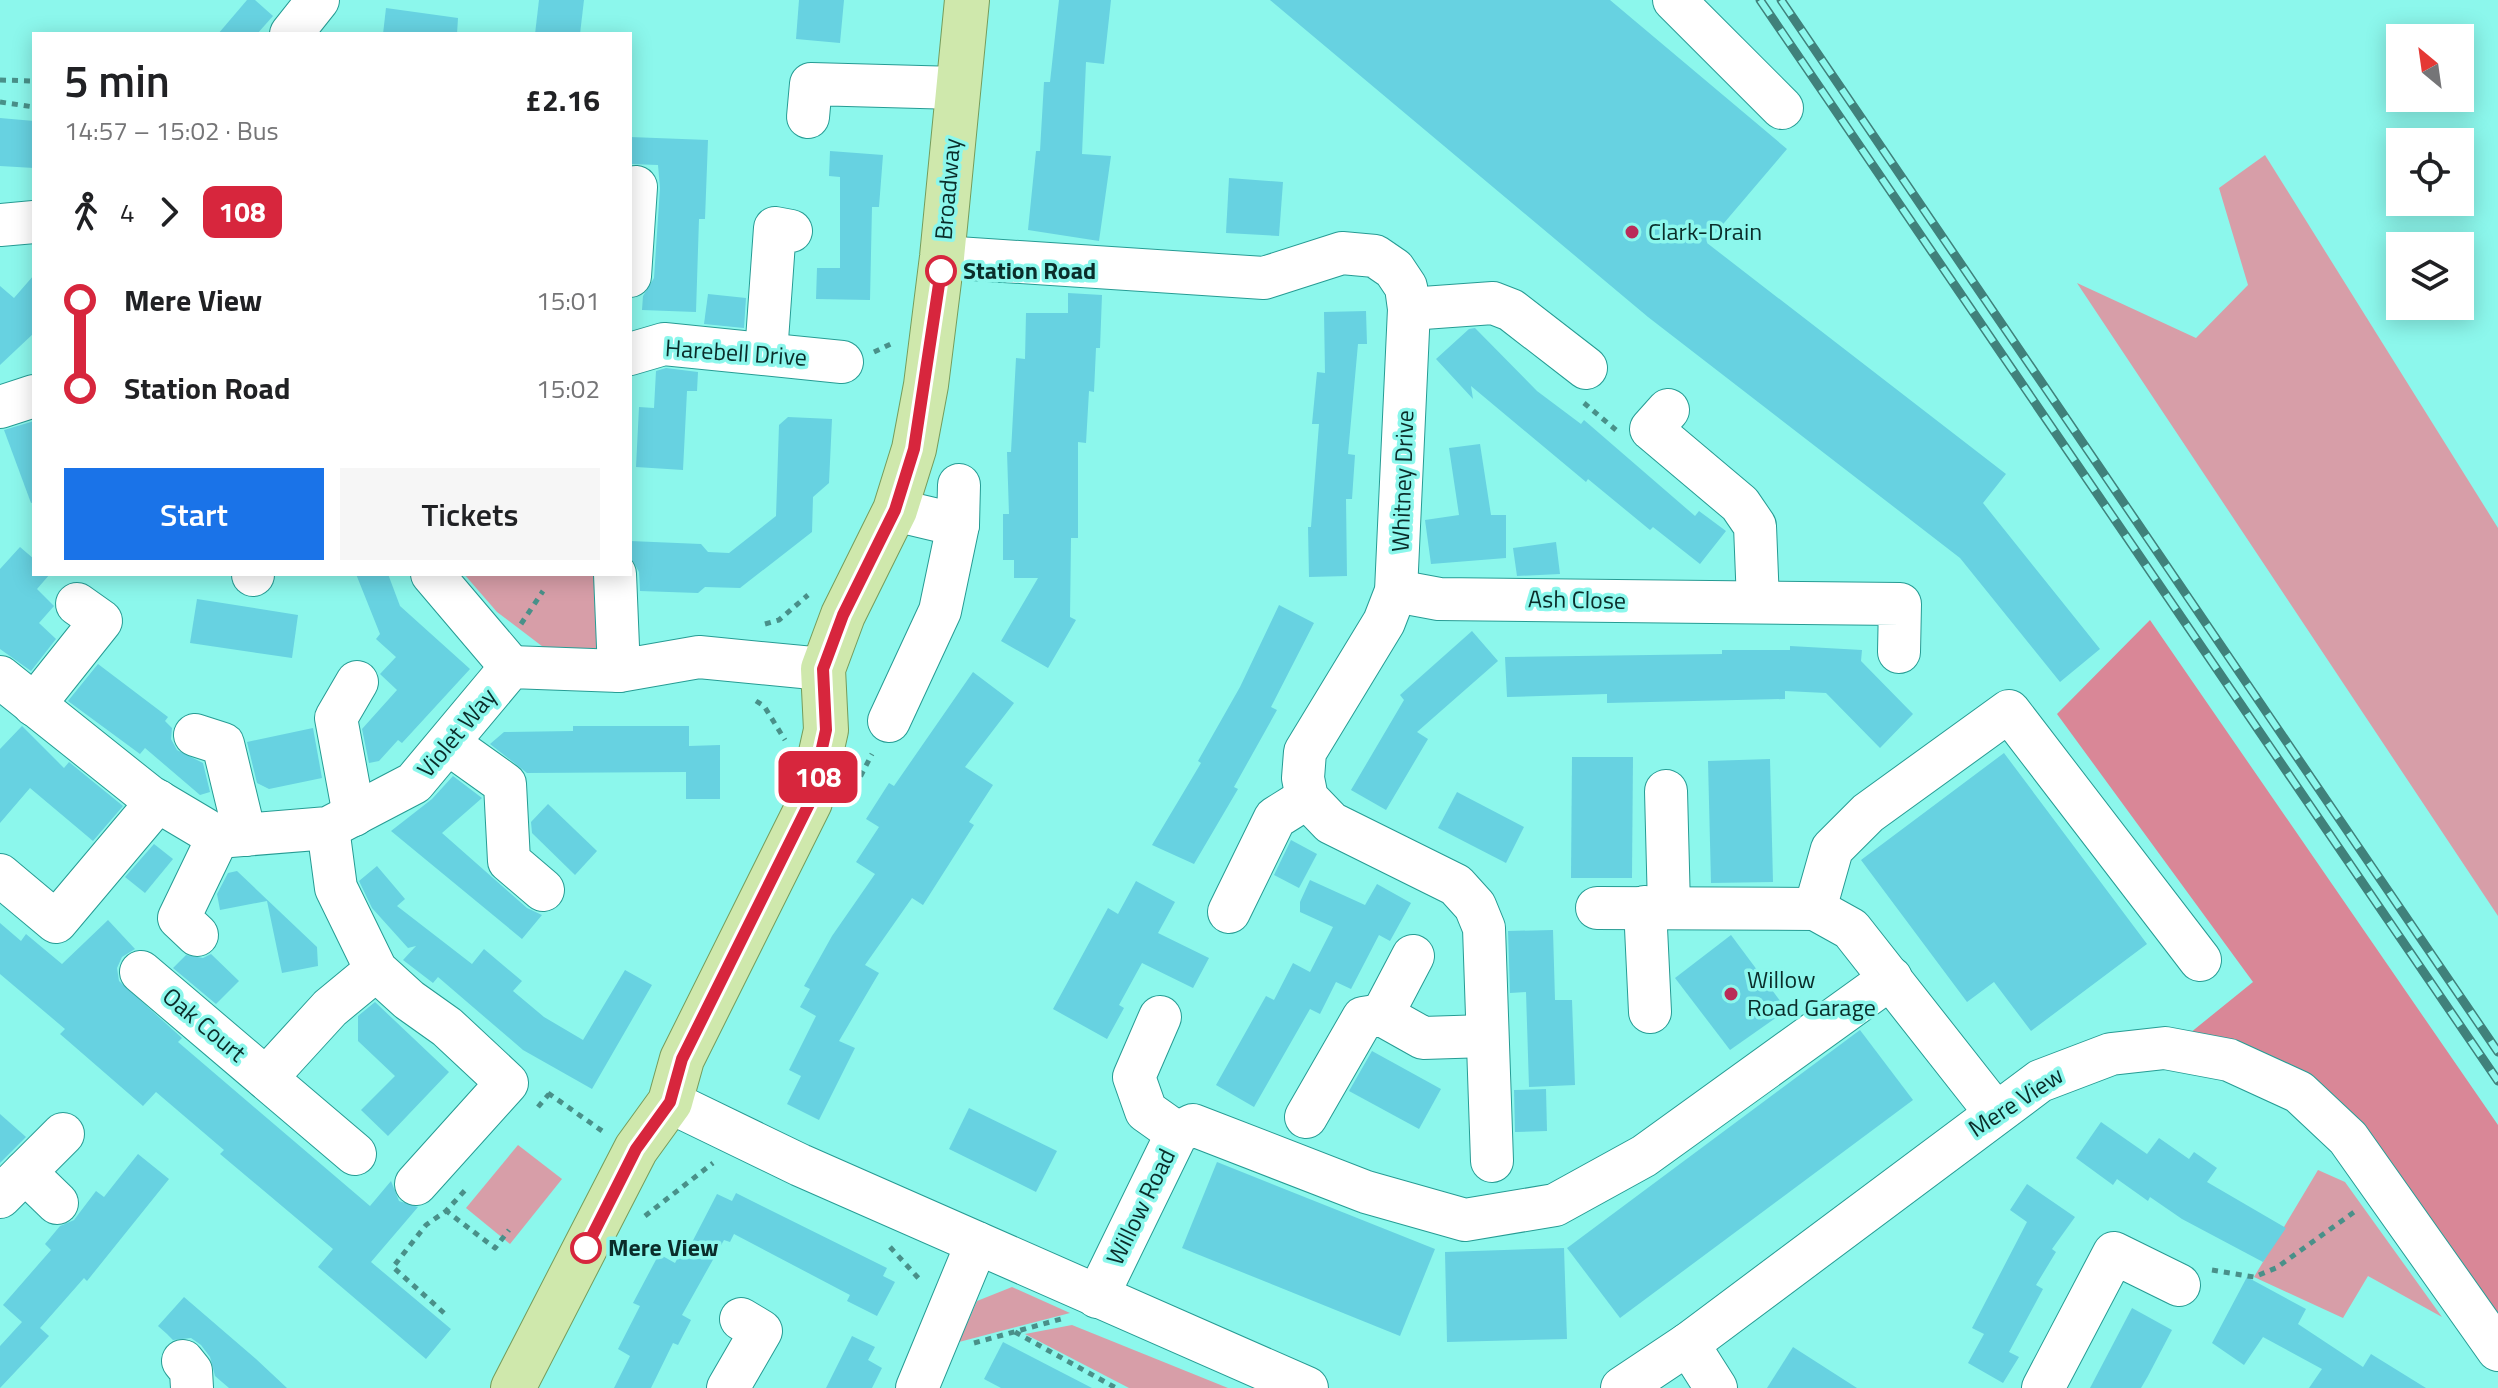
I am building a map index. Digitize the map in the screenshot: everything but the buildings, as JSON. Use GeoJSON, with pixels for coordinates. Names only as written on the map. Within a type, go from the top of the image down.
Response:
{"type":"FeatureCollection","features":[{"type":"Feature","properties":{"kind":"main road","name":"Broadway"},"geometry":{"type":"LineString","coordinates":[[513,1388],[636,1149],[670,1102],[682,1059],[810,802],[826,730],[823,669],[843,615],[895,510],[914,449],[924,398],[942,257],[967,0]]}},
{"type":"Feature","properties":{"kind":"street"},"geometry":{"type":"LineString","coordinates":[[293,32],[318,0]]}},
{"type":"Feature","properties":{"kind":"street"},"geometry":{"type":"LineString","coordinates":[[1674,0],[1782,108]]}},
{"type":"Feature","properties":{"kind":"street"},"geometry":{"type":"LineString","coordinates":[[808,117],[811,84],[957,88]]}},
{"type":"Feature","properties":{"kind":"street"},"geometry":{"type":"LineString","coordinates":[[632,246],[636,187]]}},
{"type":"Feature","properties":{"kind":"street"},"geometry":{"type":"LineString","coordinates":[[0,225],[32,222]]}},
{"type":"Feature","properties":{"kind":"street"},"geometry":{"type":"LineString","coordinates":[[766,354],[775,228],[791,231]]}},
{"type":"Feature","properties":{"kind":"street","name":"Whitney Drive"},"geometry":{"type":"LineString","coordinates":[[942,257],[1264,278],[1342,253],[1375,256],[1394,269],[1406,287],[1409,309],[1396,591],[1384,622],[1305,752],[1303,778],[1307,798]]}},
{"type":"Feature","properties":{"kind":"street"},"geometry":{"type":"LineString","coordinates":[[1409,309],[1493,303],[1530,323],[1586,368]]}},
{"type":"Feature","properties":{"kind":"street","name":"Harebell Drive"},"geometry":{"type":"LineString","coordinates":[[632,353],[664,344],[842,362]]}},
{"type":"Feature","properties":{"kind":"street"},"geometry":{"type":"LineString","coordinates":[[0,407],[32,397]]}},
{"type":"Feature","properties":{"kind":"street"},"geometry":{"type":"LineString","coordinates":[[1668,410],[1651,429],[1740,504],[1758,537],[1758,602]]}},
{"type":"Feature","properties":{"kind":"street"},"geometry":{"type":"LineString","coordinates":[[889,721],[940,611],[959,505],[895,510]]}},
{"type":"Feature","properties":{"kind":"street"},"geometry":{"type":"LineString","coordinates":[[434,576],[511,667]]}},
{"type":"Feature","properties":{"kind":"street"},"geometry":{"type":"LineString","coordinates":[[615,576],[619,671]]}},
{"type":"Feature","properties":{"kind":"street","name":"Ash Close"},"geometry":{"type":"LineString","coordinates":[[1396,591],[1439,599],[1900,604],[1899,652]]}},
{"type":"Feature","properties":{"kind":"street"},"geometry":{"type":"LineString","coordinates":[[34,705],[101,621],[77,604]]}},
{"type":"Feature","properties":{"kind":"street","name":"Violet Way"},"geometry":{"type":"LineString","coordinates":[[231,836],[341,822],[414,783],[511,667],[619,671],[699,657],[823,669]]}},
{"type":"Feature","properties":{"kind":"street"},"geometry":{"type":"LineString","coordinates":[[0,677],[158,801],[231,836]]}},
{"type":"Feature","properties":{"kind":"street"},"geometry":{"type":"LineString","coordinates":[[357,682],[336,718],[341,822],[336,888],[376,970],[409,1000],[447,1027],[507,1083],[431,1198]]}},
{"type":"Feature","properties":{"kind":"street"},"geometry":{"type":"LineString","coordinates":[[1815,909],[1832,849],[1868,813],[2009,711],[2200,960]]}},
{"type":"Feature","properties":{"kind":"street"},"geometry":{"type":"LineString","coordinates":[[195,735],[223,744],[231,836],[179,918],[197,935]]}},
{"type":"Feature","properties":{"kind":"street"},"geometry":{"type":"LineString","coordinates":[[449,744],[505,784],[509,861],[543,890]]}},
{"type":"Feature","properties":{"kind":"street"},"geometry":{"type":"LineString","coordinates":[[1650,1012],[1674,907],[1666,791]]}},
{"type":"Feature","properties":{"kind":"street"},"geometry":{"type":"LineString","coordinates":[[1229,912],[1275,818],[1307,798],[1331,823],[1456,885],[1475,906],[1484,928],[1492,1161]]}},
{"type":"Feature","properties":{"kind":"street"},"geometry":{"type":"LineString","coordinates":[[0,875],[56,922],[158,801]]}},
{"type":"Feature","properties":{"kind":"street"},"geometry":{"type":"LineString","coordinates":[[1597,908],[1815,909],[1851,929],[1995,1112]]}},
{"type":"Feature","properties":{"kind":"street"},"geometry":{"type":"LineString","coordinates":[[1382,1015],[1413,956]]}},
{"type":"Feature","properties":{"kind":"street","name":"Oak Court"},"geometry":{"type":"LineString","coordinates":[[266,1078],[330,1008],[376,970]]}},
{"type":"Feature","properties":{"kind":"street","name":"Oak Court"},"geometry":{"type":"LineString","coordinates":[[141,972],[355,1154]]}},
{"type":"Feature","properties":{"kind":"street"},"geometry":{"type":"LineString","coordinates":[[1160,1017],[1134,1077],[1146,1111],[1185,1129],[1366,1192],[1465,1220],[1555,1205],[1644,1156],[1891,978]]}},
{"type":"Feature","properties":{"kind":"street"},"geometry":{"type":"LineString","coordinates":[[1306,1117],[1363,1018],[1382,1015],[1423,1038],[1486,1036]]}},
{"type":"Feature","properties":{"kind":"street","name":"Mere View"},"geometry":{"type":"LineString","coordinates":[[1622,1388],[1688,1344],[2040,1081],[2111,1054],[2165,1048],[2229,1060],[2299,1092],[2348,1138],[2498,1350]]}},
{"type":"Feature","properties":{"kind":"street"},"geometry":{"type":"LineString","coordinates":[[670,1102],[977,1243],[1086,1306],[1307,1388]]}},
{"type":"Feature","properties":{"kind":"street","name":"Willow Road"},"geometry":{"type":"LineString","coordinates":[[1086,1306],[1185,1129]]}},
{"type":"Feature","properties":{"kind":"street"},"geometry":{"type":"LineString","coordinates":[[57,1203],[12,1184],[63,1134]]}},
{"type":"Feature","properties":{"kind":"street"},"geometry":{"type":"LineString","coordinates":[[924,1371],[977,1243]]}},
{"type":"Feature","properties":{"kind":"street"},"geometry":{"type":"LineString","coordinates":[[2043,1388],[2114,1253],[2179,1285]]}},
{"type":"Feature","properties":{"kind":"street"},"geometry":{"type":"LineString","coordinates":[[728,1388],[761,1328]]}},
{"type":"Feature","properties":{"kind":"street"},"geometry":{"type":"LineString","coordinates":[[1688,1344],[1716,1388]]}},
{"type":"Feature","properties":{"kind":"path"},"geometry":{"type":"LineString","coordinates":[[0,80],[32,81]]}},
{"type":"Feature","properties":{"kind":"path"},"geometry":{"type":"LineString","coordinates":[[0,102],[32,107]]}},
{"type":"Feature","properties":{"kind":"path"},"geometry":{"type":"LineString","coordinates":[[842,362],[892,346],[897,338],[896,355]]}},
{"type":"Feature","properties":{"kind":"path"},"geometry":{"type":"LineString","coordinates":[[754,627],[779,620],[813,590]]}},
{"type":"Feature","properties":{"kind":"path"},"geometry":{"type":"LineString","coordinates":[[507,1083],[517,1069],[567,1108],[614,1137]]}},
{"type":"Feature","properties":{"kind":"path"},"geometry":{"type":"LineString","coordinates":[[641,1219],[714,1163]]}},
{"type":"Feature","properties":{"kind":"path"},"geometry":{"type":"LineString","coordinates":[[2179,1285],[2212,1270],[2254,1277],[2276,1268],[2385,1189]]}},
{"type":"Feature","properties":{"kind":"path"},"geometry":{"type":"LineString","coordinates":[[444,1313],[393,1267],[426,1225],[431,1198],[495,1248],[509,1230]]}},
{"type":"Feature","properties":{"kind":"path"},"geometry":{"type":"LineString","coordinates":[[924,1371],[1014,1332],[1086,1306]]}},
{"type":"Feature","properties":{"kind":"path"},"geometry":{"type":"LineString","coordinates":[[1014,1332],[1116,1388]]}},
{"type":"Feature","properties":{"kind":"shaded area"},"geometry":{"type":"Polygon","coordinates":[[[2265,155],[2498,528],[2498,916],[2077,283],[2196,338],[2248,285],[2219,188],[2265,155]]]}},
{"type":"Feature","properties":{"kind":"shaded area"},"geometry":{"type":"Polygon","coordinates":[[[466,576],[604,576],[602,659],[551,653],[497,612],[466,576]]]}},
{"type":"Feature","properties":{"kind":"shaded area"},"geometry":{"type":"Polygon","coordinates":[[[2150,620],[2498,1125],[2498,1318],[2375,1143],[2190,1033],[2253,982],[2057,714],[2150,620]]]}},
{"type":"Feature","properties":{"kind":"shaded area"},"geometry":{"type":"Polygon","coordinates":[[[518,1145],[562,1179],[510,1244],[466,1208],[518,1145]]]}},
{"type":"Feature","properties":{"kind":"shaded area"},"geometry":{"type":"Polygon","coordinates":[[[2318,1170],[2345,1182],[2442,1317],[2368,1276],[2343,1318],[2254,1277],[2318,1170]]]}},
{"type":"Feature","properties":{"kind":"shaded area"},"geometry":{"type":"Polygon","coordinates":[[[1012,1287],[1070,1313],[959,1342],[977,1301],[1012,1287]]]}},
{"type":"Feature","properties":{"kind":"shaded area"},"geometry":{"type":"Polygon","coordinates":[[[1072,1325],[1228,1388],[1129,1388],[1025,1334],[1072,1325]]]}},
{"type":"Feature","properties":{"kind":"railway"},"geometry":{"type":"LineString","coordinates":[[1760,0],[2498,1081]]}},
{"type":"Feature","properties":{"kind":"railway"},"geometry":{"type":"LineString","coordinates":[[1781,0],[2498,1052]]}},
{"type":"Feature","properties":{"kind":"bus line","name":"108"},"geometry":{"type":"LineString","coordinates":[[586,1248],[636,1149],[670,1102],[682,1059],[810,802],[820,772],[826,730],[823,669],[843,615],[895,510],[914,449],[941,271]]}},
{"type":"Feature","properties":{"kind":"place","name":"Clark-Drain"},"geometry":{"type":"Point","coordinates":[1632,232]}},
{"type":"Feature","properties":{"kind":"place","name":"Station Road"},"geometry":{"type":"Point","coordinates":[941,271]}},
{"type":"Feature","properties":{"kind":"place","name":"Willow Road Garage"},"geometry":{"type":"Point","coordinates":[1731,994]}},
{"type":"Feature","properties":{"kind":"place","name":"Mere View"},"geometry":{"type":"Point","coordinates":[586,1248]}}]}
